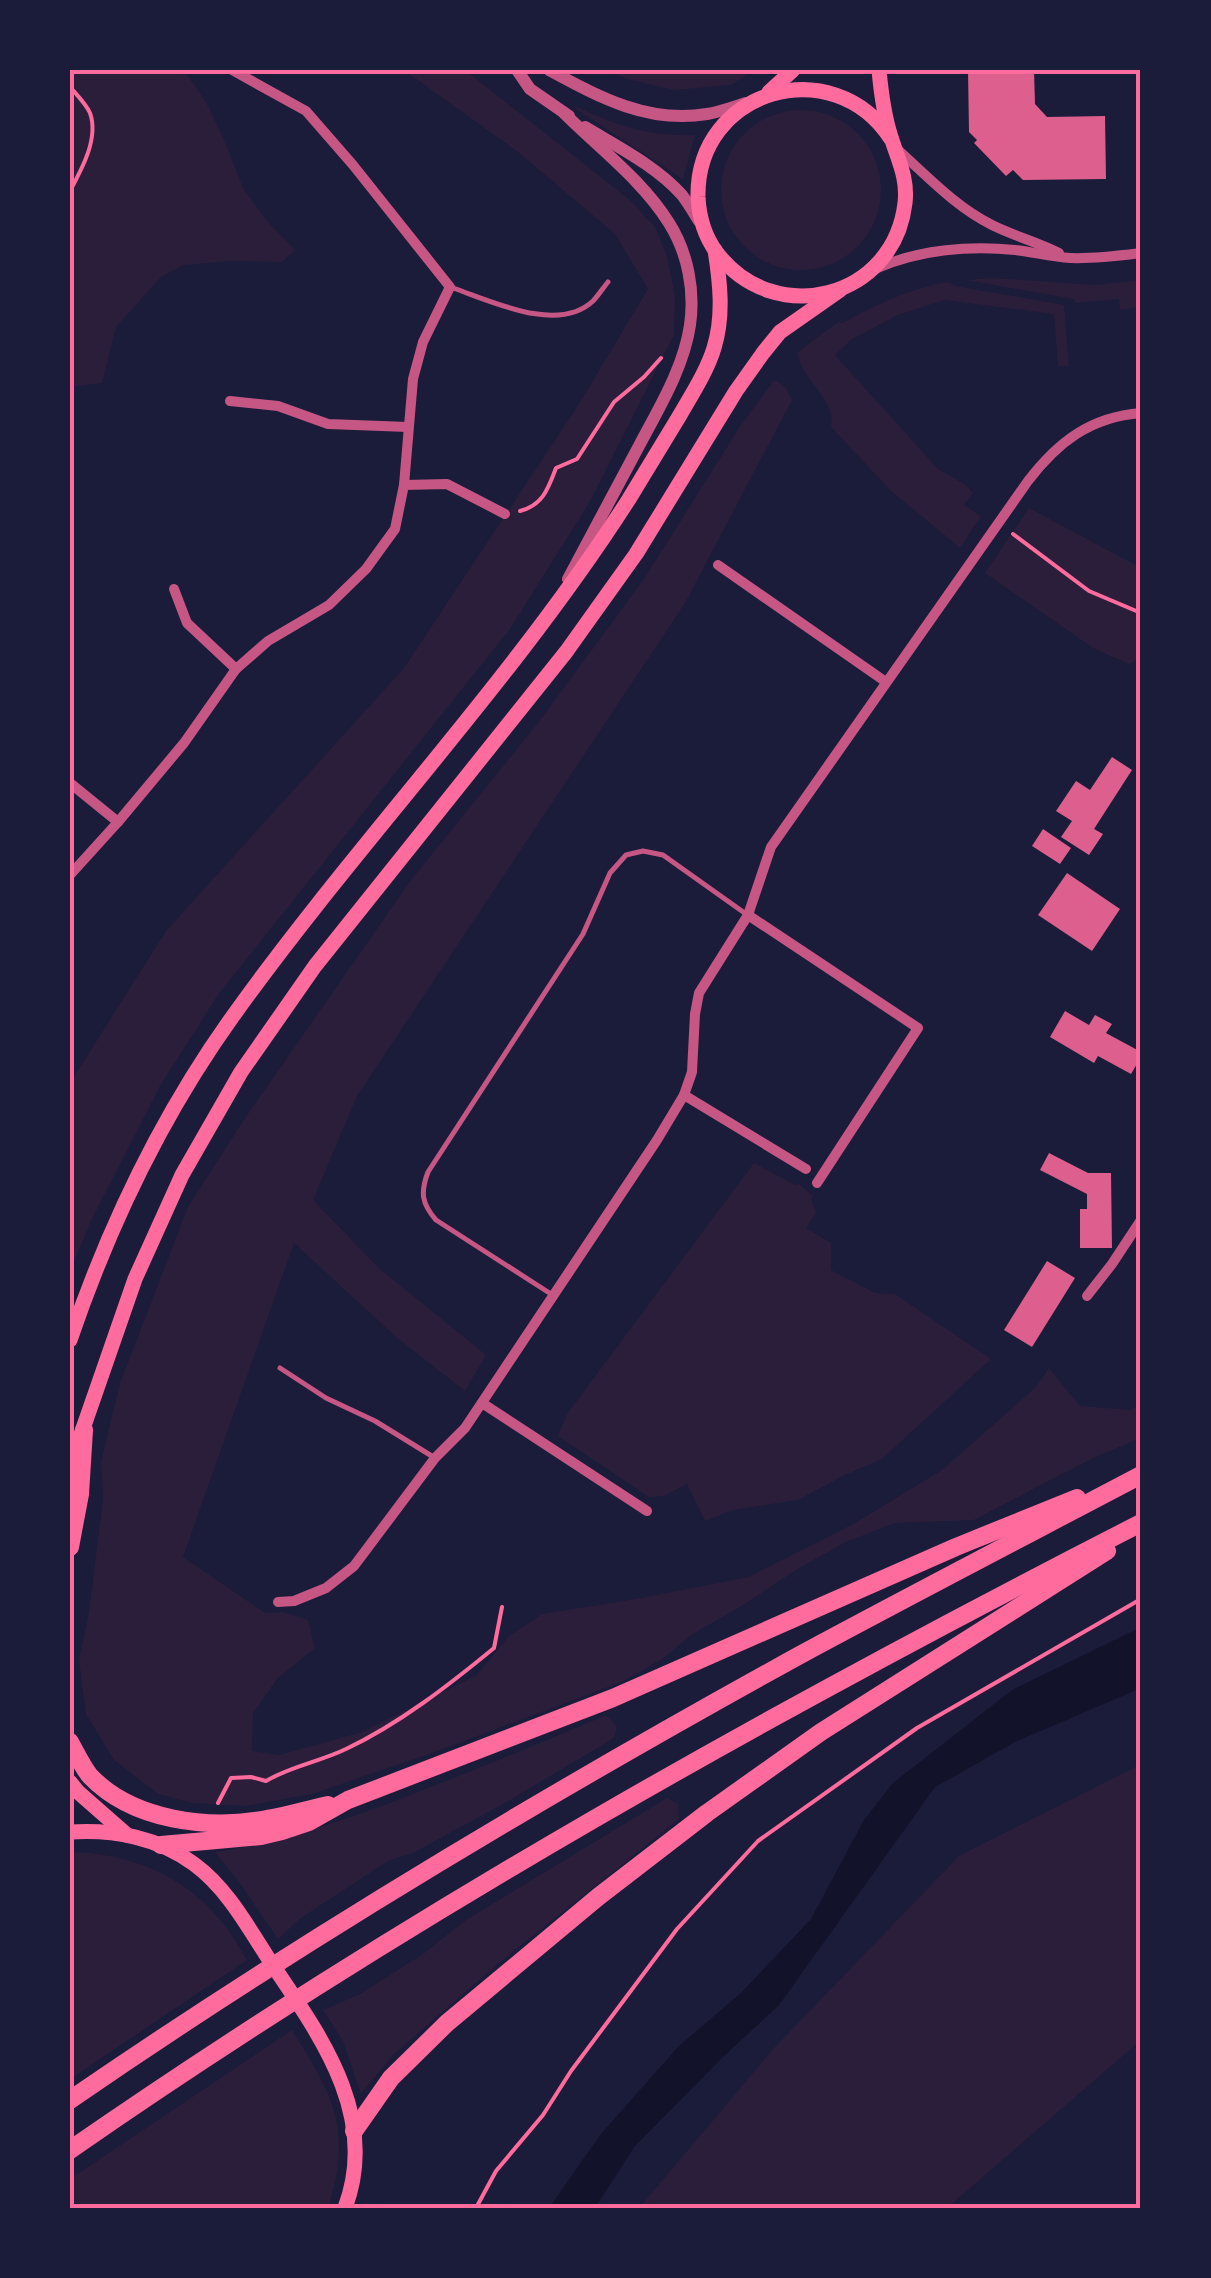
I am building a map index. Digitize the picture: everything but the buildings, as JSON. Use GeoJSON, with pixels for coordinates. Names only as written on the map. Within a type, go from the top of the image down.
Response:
{"type":"FeatureCollection","features":[{"type":"Feature","properties":{"kind":"highway"},"geometry":{"type":"LineString","coordinates":[[70,1547],[80,1494],[84,1430]]}},
{"type":"Feature","properties":{"kind":"highway"},"geometry":{"type":"LineString","coordinates":[[70,1742],[91,1776],[118,1798],[170,1817],[237,1823],[348,1800],[614,1698],[956,1547],[1141,1473]]}},
{"type":"Feature","properties":{"kind":"highway"},"geometry":{"type":"LineString","coordinates":[[70,2100],[484,1836],[802,1654],[1141,1473]]}},
{"type":"Feature","properties":{"kind":"highway"},"geometry":{"type":"LineString","coordinates":[[354,2131],[391,2078],[447,2023],[706,1812],[821,1732],[1141,1526]]}},
{"type":"Feature","properties":{"kind":"highway"},"geometry":{"type":"LineString","coordinates":[[70,2150],[280,2010],[586,1824],[965,1612],[1141,1526]]}},
{"type":"Feature","properties":{"kind":"highway"},"geometry":{"type":"LineString","coordinates":[[161,1845],[272,1833],[309,1822],[348,1800]]}},
{"type":"Feature","properties":{"kind":"main road"},"geometry":{"type":"LineString","coordinates":[[70,1340],[141,1170],[222,1032],[314,907],[548,616],[593,555],[652,462],[707,365],[720,316],[714,250],[698,206],[702,162],[724,124],[793,70]]}},
{"type":"Feature","properties":{"kind":"main road"},"geometry":{"type":"LineString","coordinates":[[70,1466],[147,1250],[199,1144],[250,1060],[315,966],[566,652],[636,554],[762,353],[780,332],[870,272],[890,248],[903,219],[905,177],[892,142],[879,70]]}},
{"type":"Feature","properties":{"kind":"main road"},"geometry":{"type":"LineString","coordinates":[[759,98],[786,90],[827,92],[864,110],[882,125],[892,142]]}},
{"type":"Feature","properties":{"kind":"main road"},"geometry":{"type":"LineString","coordinates":[[714,250],[736,273],[762,289],[803,297],[840,290]]}},
{"type":"Feature","properties":{"kind":"main road"},"geometry":{"type":"LineString","coordinates":[[70,1782],[127,1835]]}},
{"type":"Feature","properties":{"kind":"main road"},"geometry":{"type":"LineString","coordinates":[[70,1832],[108,1832],[161,1845],[203,1872],[244,1920],[320,2036],[346,2090],[354,2131],[353,2174],[345,2208]]}},
{"type":"Feature","properties":{"kind":"street"},"geometry":{"type":"LineString","coordinates":[[70,875],[184,743],[236,669],[268,641],[329,605],[366,569],[395,528],[404,485],[412,379],[424,342],[450,287],[306,111],[232,70]]}},
{"type":"Feature","properties":{"kind":"street"},"geometry":{"type":"LineString","coordinates":[[517,70],[530,88],[669,182],[704,228]]}},
{"type":"Feature","properties":{"kind":"street"},"geometry":{"type":"LineString","coordinates":[[549,70],[611,102],[663,115],[709,114],[759,98]]}},
{"type":"Feature","properties":{"kind":"street"},"geometry":{"type":"LineString","coordinates":[[548,616],[657,411],[686,342],[692,303],[688,268],[668,220],[564,113]]}},
{"type":"Feature","properties":{"kind":"street"},"geometry":{"type":"LineString","coordinates":[[892,142],[944,193],[975,215],[1070,258]]}},
{"type":"Feature","properties":{"kind":"street"},"geometry":{"type":"LineString","coordinates":[[870,272],[912,256],[963,249],[1012,250],[1070,258],[1141,253]]}},
{"type":"Feature","properties":{"kind":"street"},"geometry":{"type":"LineString","coordinates":[[230,402],[278,406],[328,424],[408,427]]}},
{"type":"Feature","properties":{"kind":"street"},"geometry":{"type":"LineString","coordinates":[[278,1602],[294,1601],[326,1588],[354,1566],[435,1458],[464,1428],[648,1154],[684,1095],[692,1072],[700,993],[748,915],[771,847],[1008,508],[1055,449],[1100,421],[1141,413]]}},
{"type":"Feature","properties":{"kind":"street"},"geometry":{"type":"LineString","coordinates":[[404,485],[448,484],[506,514]]}},
{"type":"Feature","properties":{"kind":"street"},"geometry":{"type":"LineString","coordinates":[[718,565],[886,682]]}},
{"type":"Feature","properties":{"kind":"street"},"geometry":{"type":"LineString","coordinates":[[174,590],[187,622],[236,669]]}},
{"type":"Feature","properties":{"kind":"street"},"geometry":{"type":"LineString","coordinates":[[70,784],[118,822]]}},
{"type":"Feature","properties":{"kind":"street"},"geometry":{"type":"LineString","coordinates":[[748,915],[918,1028],[817,1183]]}},
{"type":"Feature","properties":{"kind":"street"},"geometry":{"type":"LineString","coordinates":[[684,1095],[806,1169]]}},
{"type":"Feature","properties":{"kind":"street"},"geometry":{"type":"LineString","coordinates":[[1087,1296],[1141,1220]]}},
{"type":"Feature","properties":{"kind":"street"},"geometry":{"type":"LineString","coordinates":[[482,1402],[648,1511]]}},
{"type":"Feature","properties":{"kind":"lane"},"geometry":{"type":"LineString","coordinates":[[450,287],[533,314],[558,316],[593,301],[608,282]]}},
{"type":"Feature","properties":{"kind":"lane"},"geometry":{"type":"LineString","coordinates":[[553,1296],[436,1220],[426,1209],[423,1198],[428,1172],[583,934],[610,874],[626,855],[643,851],[662,855],[748,915]]}},
{"type":"Feature","properties":{"kind":"lane"},"geometry":{"type":"LineString","coordinates":[[280,1368],[435,1458]]}},
{"type":"Feature","properties":{"kind":"path"},"geometry":{"type":"LineString","coordinates":[[70,87],[89,110],[94,131],[70,191]]}},
{"type":"Feature","properties":{"kind":"path"},"geometry":{"type":"LineString","coordinates":[[506,514],[532,508],[544,498],[556,468],[577,459],[614,402],[644,377],[665,352]]}},
{"type":"Feature","properties":{"kind":"path"},"geometry":{"type":"LineString","coordinates":[[1009,531],[1089,591],[1141,613]]}},
{"type":"Feature","properties":{"kind":"path"},"geometry":{"type":"LineString","coordinates":[[476,2208],[496,2171],[543,2115],[676,1929],[758,1841],[917,1728],[1141,1599]]}},
{"type":"Feature","properties":{"kind":"path"},"geometry":{"type":"LineString","coordinates":[[212,1810],[231,1778],[266,1781],[343,1750],[403,1716],[494,1648],[502,1607]]}},
{"type":"Feature","properties":{"kind":"shaded area"},"geometry":{"type":"Polygon","coordinates":[[[70,70],[184,70],[206,102],[244,190],[295,250],[282,262],[184,265],[161,277],[116,327],[102,383],[70,387],[70,70]]]}},
{"type":"Feature","properties":{"kind":"shaded area"},"geometry":{"type":"Polygon","coordinates":[[[404,70],[465,70],[630,200],[655,227],[667,256],[675,296],[674,335],[589,503],[510,629],[220,992],[160,1086],[70,1271],[70,1083],[166,931],[404,668],[579,404],[648,289],[615,234],[518,152],[404,70]]]}},
{"type":"Feature","properties":{"kind":"shaded area"},"geometry":{"type":"Polygon","coordinates":[[[606,70],[754,70],[731,85],[674,90],[606,70]]]}},
{"type":"Feature","properties":{"kind":"shaded area"},"geometry":{"type":"Polygon","coordinates":[[[576,109],[634,128],[695,135],[683,179],[576,109]]]}},
{"type":"Feature","properties":{"kind":"shaded area"},"geometry":{"type":"Polygon","coordinates":[[[801,110],[832,116],[858,133],[875,159],[881,190],[875,221],[858,247],[832,264],[801,270],[770,264],[744,247],[727,221],[721,190],[727,159],[744,133],[770,116],[801,110]]]}},
{"type":"Feature","properties":{"kind":"shaded area"},"geometry":{"type":"Polygon","coordinates":[[[993,278],[1094,285],[1141,280],[1141,307],[1120,310],[1119,299],[1076,303],[1074,299],[966,280],[993,278]]]}},
{"type":"Feature","properties":{"kind":"shaded area"},"geometry":{"type":"Polygon","coordinates":[[[948,282],[1064,305],[1069,366],[1058,366],[1054,314],[945,300],[900,314],[852,339],[835,355],[938,469],[973,493],[964,505],[981,516],[960,548],[890,490],[831,427],[829,407],[804,371],[798,352],[838,322],[907,293],[948,282]]]}},
{"type":"Feature","properties":{"kind":"shaded area"},"geometry":{"type":"Polygon","coordinates":[[[774,380],[785,386],[792,400],[685,603],[357,1096],[313,1200],[380,1269],[486,1355],[465,1391],[396,1337],[294,1243],[183,1557],[265,1613],[283,1612],[308,1620],[315,1648],[278,1678],[253,1713],[252,1751],[279,1755],[362,1732],[477,1675],[508,1637],[542,1614],[748,1577],[855,1523],[942,1470],[1036,1387],[1049,1368],[1080,1406],[1130,1410],[1141,1404],[1141,1438],[1091,1459],[974,1520],[895,1523],[846,1542],[691,1635],[664,1658],[624,1681],[432,1753],[312,1794],[246,1806],[192,1803],[158,1794],[114,1760],[86,1714],[79,1660],[103,1499],[101,1462],[120,1383],[188,1207],[243,1121],[411,880],[538,723],[644,579],[739,428],[774,380]]]}},
{"type":"Feature","properties":{"kind":"shaded area"},"geometry":{"type":"Polygon","coordinates":[[[1029,508],[1141,568],[1141,658],[1129,664],[1093,648],[985,573],[1029,508]]]}},
{"type":"Feature","properties":{"kind":"shaded area"},"geometry":{"type":"Polygon","coordinates":[[[754,1163],[799,1184],[813,1196],[816,1213],[806,1228],[831,1243],[831,1270],[875,1293],[895,1294],[991,1359],[882,1459],[798,1500],[733,1510],[705,1521],[687,1484],[664,1496],[649,1497],[558,1436],[567,1414],[754,1163]]]}},
{"type":"Feature","properties":{"kind":"shaded area"},"geometry":{"type":"Polygon","coordinates":[[[1141,1627],[1141,1688],[1015,1742],[935,1787],[779,2005],[634,2147],[595,2208],[549,2208],[601,2134],[679,2046],[742,1992],[811,1919],[864,1820],[893,1783],[1012,1690],[1141,1627]]]}},
{"type":"Feature","properties":{"kind":"shaded area"},"geometry":{"type":"Polygon","coordinates":[[[604,1716],[617,1727],[614,1738],[413,1853],[388,1861],[301,1918],[278,1939],[215,1852],[288,1837],[358,1814],[604,1716]]]}},
{"type":"Feature","properties":{"kind":"shaded area"},"geometry":{"type":"Polygon","coordinates":[[[1141,1764],[1141,2040],[947,2208],[639,2208],[775,2047],[959,1856],[1141,1764]]]}},
{"type":"Feature","properties":{"kind":"shaded area"},"geometry":{"type":"Polygon","coordinates":[[[667,1798],[678,1804],[679,1819],[499,1963],[394,2054],[361,2094],[343,2041],[323,2010],[360,1994],[423,1954],[466,1920],[667,1798]]]}},
{"type":"Feature","properties":{"kind":"shaded area"},"geometry":{"type":"Polygon","coordinates":[[[70,1852],[134,1862],[173,1879],[206,1905],[247,1960],[70,2079],[70,1852]]]}},
{"type":"Feature","properties":{"kind":"shaded area"},"geometry":{"type":"Polygon","coordinates":[[[292,2030],[318,2074],[335,2114],[339,2156],[328,2208],[70,2208],[70,2179],[292,2030]]]}}]}
